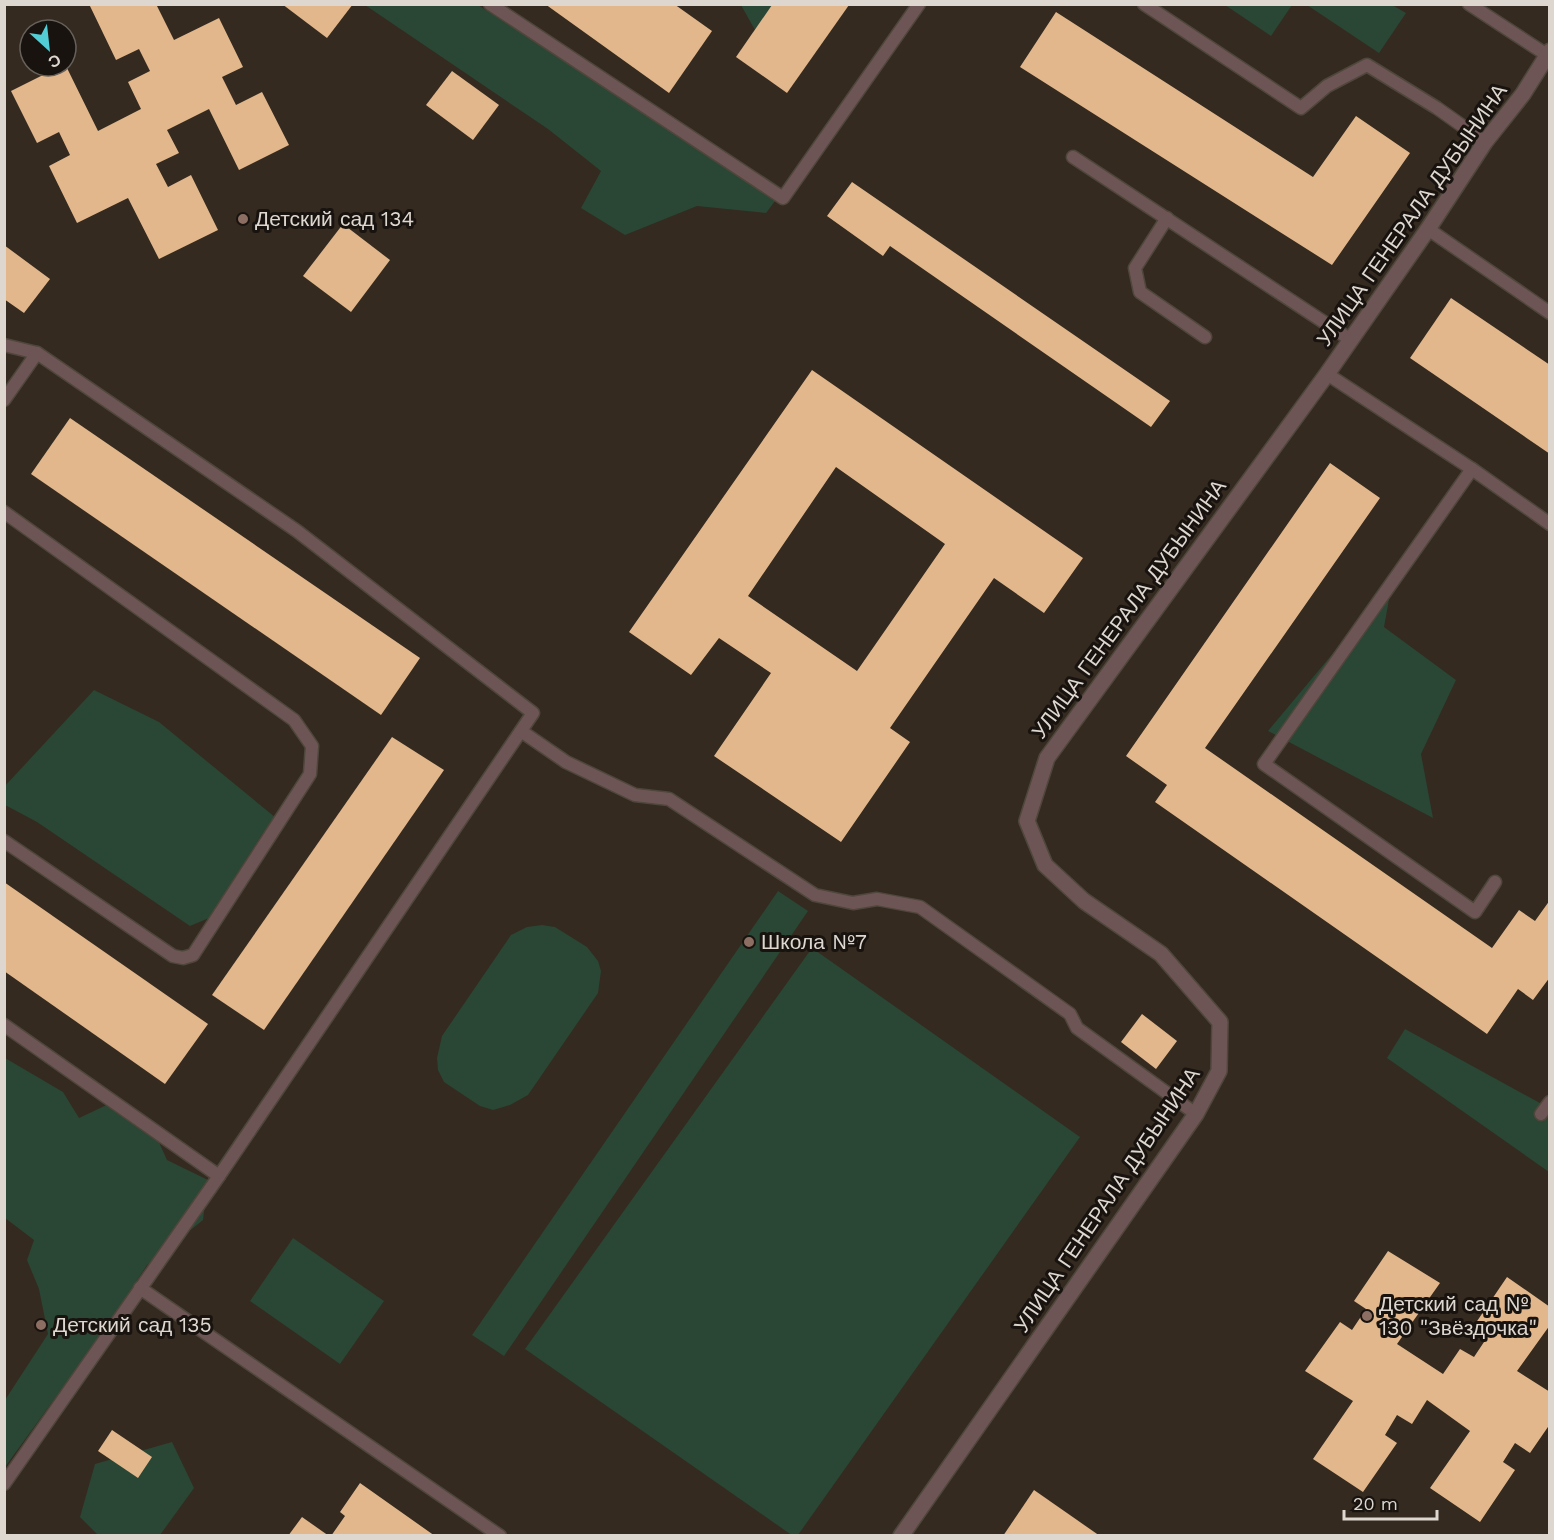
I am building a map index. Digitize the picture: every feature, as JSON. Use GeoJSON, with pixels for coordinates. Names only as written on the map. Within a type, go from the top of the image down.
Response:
{"type":"FeatureCollection","features":[{"type":"Feature","properties":{"kind":"street","name":"УЛИЦА ГЕНЕРАЛА ДУБЫНИНА"},"geometry":{"type":"LineString","coordinates":[[901,1536],[1196,1114],[1219,1071],[1220,1022],[1161,954],[1084,901],[1045,865],[1027,821],[1047,758],[1327,374],[1428,229],[1485,142],[1523,94],[1548,53]]}},
{"type":"Feature","properties":{"kind":"lane"},"geometry":{"type":"LineString","coordinates":[[490,4],[783,198],[919,4]]}},
{"type":"Feature","properties":{"kind":"lane"},"geometry":{"type":"LineString","coordinates":[[1144,4],[1301,108],[1327,86],[1367,65],[1437,108],[1485,142]]}},
{"type":"Feature","properties":{"kind":"lane"},"geometry":{"type":"LineString","coordinates":[[1469,4],[1548,53]]}},
{"type":"Feature","properties":{"kind":"lane"},"geometry":{"type":"LineString","coordinates":[[1073,157],[1351,340]]}},
{"type":"Feature","properties":{"kind":"lane"},"geometry":{"type":"LineString","coordinates":[[1167,218],[1135,268],[1140,292],[1205,337]]}},
{"type":"Feature","properties":{"kind":"lane"},"geometry":{"type":"LineString","coordinates":[[1428,229],[1550,313]]}},
{"type":"Feature","properties":{"kind":"lane"},"geometry":{"type":"LineString","coordinates":[[4,345],[37,353],[297,531],[533,713],[219,1176],[4,1484]]}},
{"type":"Feature","properties":{"kind":"lane"},"geometry":{"type":"LineString","coordinates":[[4,400],[37,353]]}},
{"type":"Feature","properties":{"kind":"lane"},"geometry":{"type":"LineString","coordinates":[[1327,374],[1472,469],[1550,524]]}},
{"type":"Feature","properties":{"kind":"lane"},"geometry":{"type":"LineString","coordinates":[[1472,469],[1264,764],[1475,912],[1495,882]]}},
{"type":"Feature","properties":{"kind":"lane"},"geometry":{"type":"LineString","coordinates":[[4,512],[294,720],[312,746],[310,774],[193,955],[183,958],[172,956],[4,841]]}},
{"type":"Feature","properties":{"kind":"lane"},"geometry":{"type":"LineString","coordinates":[[521,731],[566,762],[634,795],[669,799],[815,895],[853,903],[877,899],[920,907],[1070,1014],[1077,1028],[1196,1114]]}},
{"type":"Feature","properties":{"kind":"lane"},"geometry":{"type":"LineString","coordinates":[[4,1025],[219,1176]]}},
{"type":"Feature","properties":{"kind":"lane"},"geometry":{"type":"LineString","coordinates":[[1541,1114],[1550,1102]]}},
{"type":"Feature","properties":{"kind":"lane"},"geometry":{"type":"LineString","coordinates":[[140,1288],[500,1536]]}},
{"type":"Feature","properties":{"kind":"green space"},"geometry":{"type":"Polygon","coordinates":[[[365,5],[478,5],[778,197],[766,213],[697,206],[625,235],[581,208],[601,171],[548,129],[365,5]]]}},
{"type":"Feature","properties":{"kind":"green space"},"geometry":{"type":"Polygon","coordinates":[[[741,5],[774,5],[755,30],[741,5]]]}},
{"type":"Feature","properties":{"kind":"green space"},"geometry":{"type":"Polygon","coordinates":[[[1225,5],[1292,5],[1271,36],[1225,5]]]}},
{"type":"Feature","properties":{"kind":"green space"},"geometry":{"type":"Polygon","coordinates":[[[1307,5],[1392,5],[1406,13],[1379,53],[1307,5]]]}},
{"type":"Feature","properties":{"kind":"green space"},"geometry":{"type":"Polygon","coordinates":[[[1392,583],[1384,627],[1456,680],[1421,754],[1433,818],[1268,731],[1392,583]]]}},
{"type":"Feature","properties":{"kind":"green space"},"geometry":{"type":"Polygon","coordinates":[[[94,690],[159,722],[276,818],[261,836],[209,918],[190,926],[37,822],[5,805],[4,787],[94,690]]]}},
{"type":"Feature","properties":{"kind":"green space"},"geometry":{"type":"Polygon","coordinates":[[[778,891],[808,911],[504,1356],[472,1335],[778,891]]]}},
{"type":"Feature","properties":{"kind":"green space"},"geometry":{"type":"Polygon","coordinates":[[[542,925],[555,927],[587,947],[598,961],[601,971],[598,993],[528,1095],[510,1105],[493,1110],[480,1106],[444,1082],[438,1070],[437,1058],[442,1036],[511,935],[527,927],[542,925]]]}},
{"type":"Feature","properties":{"kind":"green space"},"geometry":{"type":"Polygon","coordinates":[[[812,948],[1080,1137],[798,1535],[793,1536],[525,1349],[812,948]]]}},
{"type":"Feature","properties":{"kind":"green space"},"geometry":{"type":"Polygon","coordinates":[[[1405,1029],[1549,1108],[1549,1172],[1387,1058],[1405,1029]]]}},
{"type":"Feature","properties":{"kind":"green space"},"geometry":{"type":"Polygon","coordinates":[[[5,1058],[63,1092],[79,1118],[113,1102],[157,1138],[167,1160],[208,1180],[203,1220],[147,1265],[106,1328],[5,1467],[5,1400],[48,1334],[39,1289],[27,1260],[34,1240],[5,1218],[5,1058]]]}},
{"type":"Feature","properties":{"kind":"green space"},"geometry":{"type":"Polygon","coordinates":[[[293,1238],[384,1301],[340,1364],[250,1301],[293,1238]]]}},
{"type":"Feature","properties":{"kind":"green space"},"geometry":{"type":"Polygon","coordinates":[[[172,1442],[194,1488],[160,1535],[98,1535],[80,1517],[95,1464],[172,1442]]]}},
{"type":"Feature","properties":{"kind":"building"},"geometry":{"type":"Polygon","coordinates":[[[89,4],[156,4],[174,40],[219,18],[243,67],[222,77],[236,105],[262,92],[289,145],[239,170],[209,109],[167,130],[179,153],[156,164],[168,187],[191,175],[218,230],[159,259],[128,198],[77,223],[49,166],[70,155],[59,132],[37,143],[11,91],[37,78],[72,78],[98,131],[141,109],[128,82],[150,71],[139,49],[116,60],[89,4]]]}},
{"type":"Feature","properties":{"kind":"building"},"geometry":{"type":"Polygon","coordinates":[[[282,4],[353,4],[327,38],[282,4]]]}},
{"type":"Feature","properties":{"kind":"building"},"geometry":{"type":"Polygon","coordinates":[[[545,4],[674,4],[712,31],[669,93],[545,4]]]}},
{"type":"Feature","properties":{"kind":"building"},"geometry":{"type":"Polygon","coordinates":[[[772,5],[849,5],[787,93],[736,57],[772,5]]]}},
{"type":"Feature","properties":{"kind":"building"},"geometry":{"type":"Polygon","coordinates":[[[1056,12],[1313,177],[1356,116],[1410,153],[1332,265],[1020,67],[1056,12]]]}},
{"type":"Feature","properties":{"kind":"building"},"geometry":{"type":"Polygon","coordinates":[[[452,71],[499,105],[473,140],[426,105],[452,71]]]}},
{"type":"Feature","properties":{"kind":"building"},"geometry":{"type":"Polygon","coordinates":[[[852,182],[1170,401],[1151,427],[890,246],[883,256],[827,216],[852,182]]]}},
{"type":"Feature","properties":{"kind":"building"},"geometry":{"type":"Polygon","coordinates":[[[343,224],[390,260],[351,312],[303,276],[343,224]]]}},
{"type":"Feature","properties":{"kind":"building"},"geometry":{"type":"Polygon","coordinates":[[[4,245],[50,279],[24,313],[4,299],[4,245]]]}},
{"type":"Feature","properties":{"kind":"building"},"geometry":{"type":"Polygon","coordinates":[[[1451,298],[1550,365],[1550,454],[1410,358],[1451,298]]]}},
{"type":"Feature","properties":{"kind":"building"},"geometry":{"type":"Polygon","coordinates":[[[812,370],[1083,558],[1044,613],[994,578],[890,728],[910,742],[841,842],[714,756],[771,673],[719,638],[691,675],[629,632],[812,370]],[[836,467],[748,596],[857,671],[945,544],[836,467]]]}},
{"type":"Feature","properties":{"kind":"building"},"geometry":{"type":"Polygon","coordinates":[[[70,418],[420,658],[381,715],[31,474],[70,418]]]}},
{"type":"Feature","properties":{"kind":"building"},"geometry":{"type":"Polygon","coordinates":[[[1330,463],[1380,498],[1205,748],[1492,948],[1519,910],[1535,921],[1550,900],[1550,977],[1533,1000],[1518,989],[1487,1034],[1155,802],[1167,785],[1126,756],[1330,463]]]}},
{"type":"Feature","properties":{"kind":"building"},"geometry":{"type":"Polygon","coordinates":[[[392,737],[444,770],[264,1030],[212,995],[392,737]]]}},
{"type":"Feature","properties":{"kind":"building"},"geometry":{"type":"Polygon","coordinates":[[[4,882],[208,1024],[165,1084],[4,971],[4,882]]]}},
{"type":"Feature","properties":{"kind":"building"},"geometry":{"type":"Polygon","coordinates":[[[1142,1014],[1177,1041],[1156,1069],[1121,1042],[1142,1014]]]}},
{"type":"Feature","properties":{"kind":"building"},"geometry":{"type":"Polygon","coordinates":[[[1388,1251],[1440,1283],[1397,1344],[1443,1374],[1460,1349],[1474,1357],[1486,1339],[1471,1330],[1507,1277],[1550,1307],[1550,1325],[1517,1371],[1550,1392],[1550,1424],[1530,1453],[1515,1443],[1503,1462],[1515,1470],[1480,1522],[1430,1488],[1470,1431],[1427,1400],[1412,1424],[1397,1415],[1385,1435],[1397,1443],[1363,1492],[1313,1459],[1353,1401],[1305,1371],[1340,1322],[1352,1330],[1366,1309],[1354,1301],[1388,1251]]]}},
{"type":"Feature","properties":{"kind":"building"},"geometry":{"type":"Polygon","coordinates":[[[112,1430],[152,1457],[138,1478],[98,1451],[112,1430]]]}},
{"type":"Feature","properties":{"kind":"building"},"geometry":{"type":"Polygon","coordinates":[[[360,1483],[435,1536],[331,1536],[345,1516],[340,1512],[360,1483]]]}},
{"type":"Feature","properties":{"kind":"building"},"geometry":{"type":"Polygon","coordinates":[[[1034,1490],[1100,1536],[1003,1536],[1034,1490]]]}},
{"type":"Feature","properties":{"kind":"building"},"geometry":{"type":"Polygon","coordinates":[[[302,1517],[329,1536],[288,1536],[302,1517]]]}},
{"type":"Feature","properties":{"kind":"place","name":"Детский сад 134"},"geometry":{"type":"Point","coordinates":[243,219]}},
{"type":"Feature","properties":{"kind":"place","name":"Школа №7"},"geometry":{"type":"Point","coordinates":[749,942]}},
{"type":"Feature","properties":{"kind":"place","name":"Детский сад № 130 \"Звёздочка\""},"geometry":{"type":"Point","coordinates":[1367,1316]}},
{"type":"Feature","properties":{"kind":"place","name":"Детский сад 135"},"geometry":{"type":"Point","coordinates":[41,1325]}}]}
